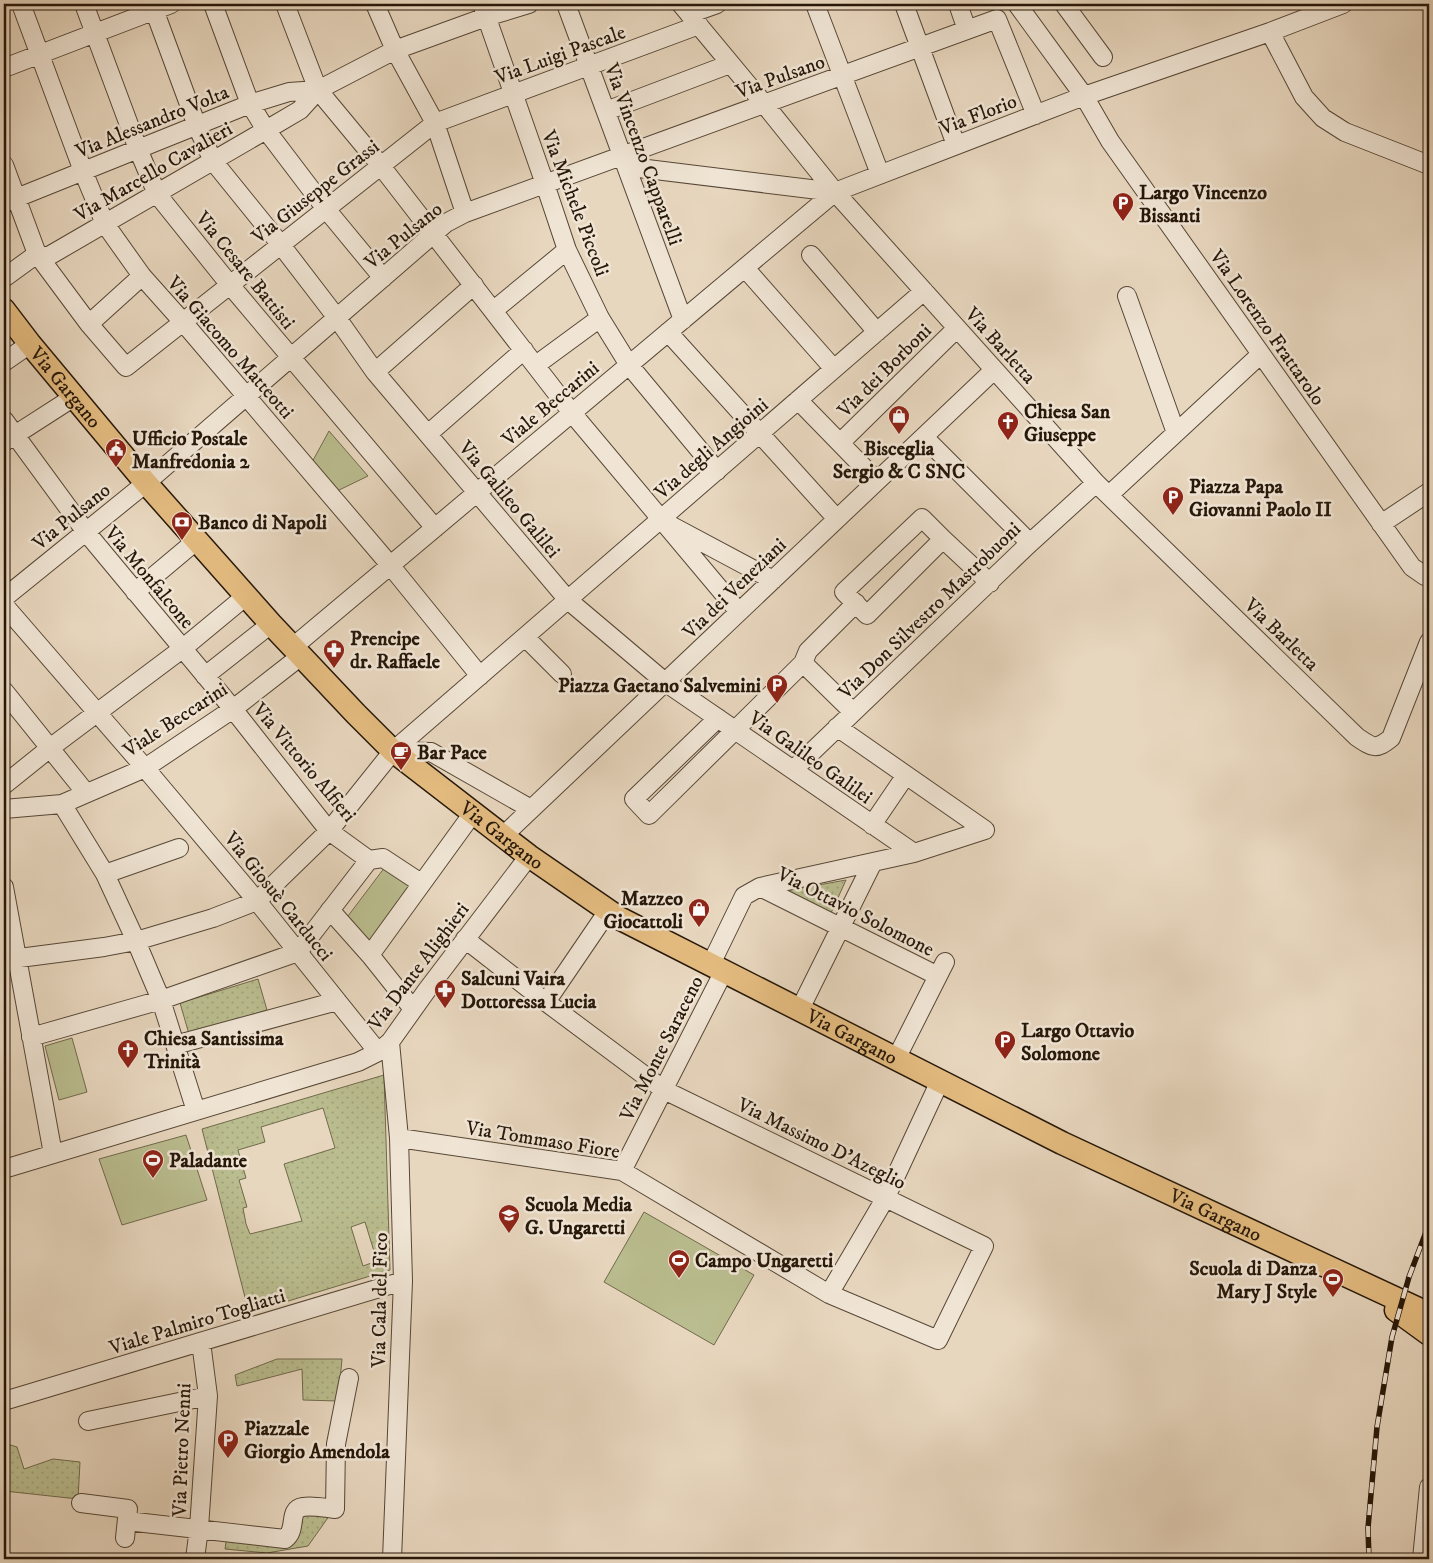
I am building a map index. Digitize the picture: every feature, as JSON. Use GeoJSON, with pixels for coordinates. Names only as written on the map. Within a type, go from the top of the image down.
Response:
{"type":"FeatureCollection","features":[{"type":"Feature","properties":{"kind":"main road","name":"Via Gargano"},"geometry":{"type":"LineString","coordinates":[[4,310],[74,398],[146,483],[271,624],[356,714],[393,751],[529,856],[608,911],[896,1059],[1062,1143],[1429,1314]]}},
{"type":"Feature","properties":{"kind":"main road","name":"Via Gargano"},"geometry":{"type":"LineString","coordinates":[[1342,1272],[1429,1334]]}},
{"type":"Feature","properties":{"kind":"street","name":"Via Giacomo Matteotti"},"geometry":{"type":"LineString","coordinates":[[21,4],[83,171],[105,224],[142,276],[390,565],[480,676]]}},
{"type":"Feature","properties":{"kind":"street","name":"Via Cesare Battisti"},"geometry":{"type":"LineString","coordinates":[[84,4],[138,149],[157,194],[290,358],[435,528]]}},
{"type":"Feature","properties":{"kind":"street"},"geometry":{"type":"LineString","coordinates":[[4,68],[95,33],[153,7],[171,4]]}},
{"type":"Feature","properties":{"kind":"street"},"geometry":{"type":"LineString","coordinates":[[213,4],[250,104],[266,130],[326,209],[383,278]]}},
{"type":"Feature","properties":{"kind":"street"},"geometry":{"type":"LineString","coordinates":[[285,4],[318,90],[382,166],[572,413],[739,612]]}},
{"type":"Feature","properties":{"kind":"street"},"geometry":{"type":"LineString","coordinates":[[375,4],[395,50],[435,123],[464,213]]}},
{"type":"Feature","properties":{"kind":"street"},"geometry":{"type":"LineString","coordinates":[[318,90],[395,50],[484,10],[529,4]]}},
{"type":"Feature","properties":{"kind":"street","name":"Via Vincenzo Capparelli"},"geometry":{"type":"LineString","coordinates":[[566,4],[683,320]]}},
{"type":"Feature","properties":{"kind":"street","name":"Via Luigi Pascale"},"geometry":{"type":"LineString","coordinates":[[435,123],[589,66],[690,14],[717,4]]}},
{"type":"Feature","properties":{"kind":"street"},"geometry":{"type":"LineString","coordinates":[[814,4],[880,174]]}},
{"type":"Feature","properties":{"kind":"street"},"geometry":{"type":"LineString","coordinates":[[904,4],[956,146]]}},
{"type":"Feature","properties":{"kind":"street"},"geometry":{"type":"LineString","coordinates":[[958,4],[967,30]]}},
{"type":"Feature","properties":{"kind":"street","name":"Via Lorenzo Frattarolo"},"geometry":{"type":"LineString","coordinates":[[1016,4],[1084,96],[1110,141],[1381,524],[1412,567],[1425,576]]}},
{"type":"Feature","properties":{"kind":"street"},"geometry":{"type":"LineString","coordinates":[[1064,4],[1103,57]]}},
{"type":"Feature","properties":{"kind":"street","name":"Via Florio"},"geometry":{"type":"LineString","coordinates":[[622,156],[639,168],[835,192],[1084,96],[1270,32],[1343,4]]}},
{"type":"Feature","properties":{"kind":"street","name":"Via Galileo Galilei"},"geometry":{"type":"LineString","coordinates":[[153,7],[197,126],[213,161],[281,245],[337,318],[375,372],[568,600],[665,682],[914,853]]}},
{"type":"Feature","properties":{"kind":"street","name":"Via Michele Piccoli"},"geometry":{"type":"LineString","coordinates":[[484,10],[567,250],[600,318],[629,365],[717,471]]}},
{"type":"Feature","properties":{"kind":"street","name":"Via Barletta"},"geometry":{"type":"LineString","coordinates":[[690,14],[835,192],[1096,483],[1357,737],[1370,746],[1381,746],[1391,738],[1429,642]]}},
{"type":"Feature","properties":{"kind":"street","name":"Via Pulsano"},"geometry":{"type":"LineString","coordinates":[[4,598],[146,483],[434,233],[446,223],[464,213],[997,19],[1036,115]]}},
{"type":"Feature","properties":{"kind":"street"},"geometry":{"type":"LineString","coordinates":[[1270,32],[1304,97],[1323,118],[1345,132],[1429,165]]}},
{"type":"Feature","properties":{"kind":"street"},"geometry":{"type":"LineString","coordinates":[[606,111],[730,64]]}},
{"type":"Feature","properties":{"kind":"street","name":"Via Alessandro Volta"},"geometry":{"type":"LineString","coordinates":[[10,201],[250,104],[289,92],[318,90]]}},
{"type":"Feature","properties":{"kind":"street","name":"Via Marcello Cavalieri"},"geometry":{"type":"LineString","coordinates":[[4,278],[37,254],[48,257],[300,110],[318,90]]}},
{"type":"Feature","properties":{"kind":"street","name":"Via Giuseppe Grassi"},"geometry":{"type":"LineString","coordinates":[[89,324],[126,367],[435,123]]}},
{"type":"Feature","properties":{"kind":"street"},"geometry":{"type":"LineString","coordinates":[[4,165],[10,201],[37,254],[89,324],[142,276]]}},
{"type":"Feature","properties":{"kind":"street","name":"Viale Beccarini"},"geometry":{"type":"LineString","coordinates":[[10,808],[62,804],[145,768],[233,710],[390,565],[835,192]]}},
{"type":"Feature","properties":{"kind":"street"},"geometry":{"type":"LineString","coordinates":[[494,310],[567,250]]}},
{"type":"Feature","properties":{"kind":"street"},"geometry":{"type":"LineString","coordinates":[[811,255],[877,332]]}},
{"type":"Feature","properties":{"kind":"street"},"geometry":{"type":"LineString","coordinates":[[745,268],[834,369]]}},
{"type":"Feature","properties":{"kind":"street"},"geometry":{"type":"LineString","coordinates":[[375,372],[474,285]]}},
{"type":"Feature","properties":{"kind":"street","name":"Via degli Angioini"},"geometry":{"type":"LineString","coordinates":[[257,901],[330,831],[393,751],[924,291]]}},
{"type":"Feature","properties":{"kind":"street"},"geometry":{"type":"LineString","coordinates":[[1126,296],[1176,433]]}},
{"type":"Feature","properties":{"kind":"street"},"geometry":{"type":"LineString","coordinates":[[536,366],[600,318]]}},
{"type":"Feature","properties":{"kind":"street","name":"Via dei Borboni"},"geometry":{"type":"LineString","coordinates":[[840,443],[957,328]]}},
{"type":"Feature","properties":{"kind":"street"},"geometry":{"type":"LineString","coordinates":[[668,332],[837,519]]}},
{"type":"Feature","properties":{"kind":"street"},"geometry":{"type":"LineString","coordinates":[[4,362],[30,344]]}},
{"type":"Feature","properties":{"kind":"street"},"geometry":{"type":"LineString","coordinates":[[428,434],[524,350]]}},
{"type":"Feature","properties":{"kind":"street"},"geometry":{"type":"LineString","coordinates":[[1109,496],[1261,354]]}},
{"type":"Feature","properties":{"kind":"street","name":"Via dei Veneziani"},"geometry":{"type":"LineString","coordinates":[[503,836],[994,370]]}},
{"type":"Feature","properties":{"kind":"street"},"geometry":{"type":"LineString","coordinates":[[9,439],[74,398]]}},
{"type":"Feature","properties":{"kind":"street"},"geometry":{"type":"LineString","coordinates":[[798,400],[877,481]]}},
{"type":"Feature","properties":{"kind":"street","name":"Via Monfalcone"},"geometry":{"type":"LineString","coordinates":[[4,420],[9,439],[233,710]]}},
{"type":"Feature","properties":{"kind":"street"},"geometry":{"type":"LineString","coordinates":[[924,437],[1030,543]]}},
{"type":"Feature","properties":{"kind":"street","name":"Via Don Silvestro Mastrobuoni"},"geometry":{"type":"LineString","coordinates":[[792,770],[1030,543],[1096,483]]}},
{"type":"Feature","properties":{"kind":"street"},"geometry":{"type":"LineString","coordinates":[[1381,524],[1429,492]]}},
{"type":"Feature","properties":{"kind":"street"},"geometry":{"type":"LineString","coordinates":[[943,539],[867,615],[844,592],[922,518],[990,583]]}},
{"type":"Feature","properties":{"kind":"street"},"geometry":{"type":"LineString","coordinates":[[661,520],[773,580]]}},
{"type":"Feature","properties":{"kind":"street"},"geometry":{"type":"LineString","coordinates":[[135,592],[196,540]]}},
{"type":"Feature","properties":{"kind":"street"},"geometry":{"type":"LineString","coordinates":[[4,785],[182,649],[246,596]]}},
{"type":"Feature","properties":{"kind":"street"},"geometry":{"type":"LineString","coordinates":[[718,718],[634,799],[649,815],[803,663],[808,652],[856,603]]}},
{"type":"Feature","properties":{"kind":"street","name":"Via Giosuè Carducci"},"geometry":{"type":"LineString","coordinates":[[4,606],[145,768],[257,901],[337,1001],[384,1047]]}},
{"type":"Feature","properties":{"kind":"street"},"geometry":{"type":"LineString","coordinates":[[205,676],[271,624]]}},
{"type":"Feature","properties":{"kind":"street"},"geometry":{"type":"LineString","coordinates":[[525,637],[562,674]]}},
{"type":"Feature","properties":{"kind":"street"},"geometry":{"type":"LineString","coordinates":[[803,663],[853,712]]}},
{"type":"Feature","properties":{"kind":"street"},"geometry":{"type":"LineString","coordinates":[[4,691],[86,793]]}},
{"type":"Feature","properties":{"kind":"street","name":"Via Vittorio Alfieri"},"geometry":{"type":"LineString","coordinates":[[233,710],[330,831],[369,860],[383,858],[421,883]]}},
{"type":"Feature","properties":{"kind":"street"},"geometry":{"type":"LineString","coordinates":[[837,727],[985,830],[914,853]]}},
{"type":"Feature","properties":{"kind":"street","name":"Via Gargano"},"geometry":{"type":"LineString","coordinates":[[393,751],[431,752],[531,809]]}},
{"type":"Feature","properties":{"kind":"street"},"geometry":{"type":"LineString","coordinates":[[872,825],[906,775]]}},
{"type":"Feature","properties":{"kind":"street"},"geometry":{"type":"LineString","coordinates":[[4,792],[10,808]]}},
{"type":"Feature","properties":{"kind":"street"},"geometry":{"type":"LineString","coordinates":[[62,804],[105,874],[136,941],[161,1000],[196,1111]]}},
{"type":"Feature","properties":{"kind":"street"},"geometry":{"type":"LineString","coordinates":[[370,955],[473,813]]}},
{"type":"Feature","properties":{"kind":"street"},"geometry":{"type":"LineString","coordinates":[[105,874],[179,848]]}},
{"type":"Feature","properties":{"kind":"street","name":"Via Ottavio Solomone"},"geometry":{"type":"LineString","coordinates":[[760,887],[914,853]]}},
{"type":"Feature","properties":{"kind":"street","name":"Via Dante Alighieri"},"geometry":{"type":"LineString","coordinates":[[4,1169],[358,1062],[384,1047],[529,856]]}},
{"type":"Feature","properties":{"kind":"street"},"geometry":{"type":"LineString","coordinates":[[31,1037],[161,1000],[298,952],[369,860]]}},
{"type":"Feature","properties":{"kind":"street"},"geometry":{"type":"LineString","coordinates":[[800,1009],[873,862]]}},
{"type":"Feature","properties":{"kind":"street"},"geometry":{"type":"LineString","coordinates":[[4,887],[10,959],[31,1037],[52,1154]]}},
{"type":"Feature","properties":{"kind":"street","name":"Via Ottavio Solomone"},"geometry":{"type":"LineString","coordinates":[[760,887],[841,928],[942,969],[896,1059]]}},
{"type":"Feature","properties":{"kind":"street","name":"Via Monte Saraceno"},"geometry":{"type":"LineString","coordinates":[[622,1171],[664,1090],[718,968],[744,896],[760,887]]}},
{"type":"Feature","properties":{"kind":"street"},"geometry":{"type":"LineString","coordinates":[[10,959],[136,941],[213,918],[257,901]]}},
{"type":"Feature","properties":{"kind":"street"},"geometry":{"type":"LineString","coordinates":[[330,910],[370,955],[413,1009]]}},
{"type":"Feature","properties":{"kind":"street"},"geometry":{"type":"LineString","coordinates":[[546,1002],[608,911]]}},
{"type":"Feature","properties":{"kind":"street","name":"Via Massimo D'Azeglio"},"geometry":{"type":"LineString","coordinates":[[465,939],[664,1090],[984,1246],[938,1340],[829,1294]]}},
{"type":"Feature","properties":{"kind":"street"},"geometry":{"type":"LineString","coordinates":[[175,1045],[337,1001]]}},
{"type":"Feature","properties":{"kind":"street","name":"Via Cala del Fico"},"geometry":{"type":"LineString","coordinates":[[384,1047],[399,1138],[404,1281],[392,1559]]}},
{"type":"Feature","properties":{"kind":"street"},"geometry":{"type":"LineString","coordinates":[[829,1294],[886,1198],[940,1081]]}},
{"type":"Feature","properties":{"kind":"street","name":"Via Tommaso Fiore"},"geometry":{"type":"LineString","coordinates":[[399,1138],[622,1171],[829,1294]]}},
{"type":"Feature","properties":{"kind":"street","name":"Viale Palmiro Togliatti"},"geometry":{"type":"LineString","coordinates":[[4,1402],[404,1281]]}},
{"type":"Feature","properties":{"kind":"street","name":"Via Pietro Nenni"},"geometry":{"type":"LineString","coordinates":[[195,1559],[199,1528],[208,1396],[201,1342]]}},
{"type":"Feature","properties":{"kind":"street"},"geometry":{"type":"LineString","coordinates":[[81,1503],[128,1509],[126,1529],[199,1528],[285,1539],[292,1532],[293,1515],[297,1509],[302,1507],[335,1509],[336,1444],[349,1378]]}},
{"type":"Feature","properties":{"kind":"street"},"geometry":{"type":"LineString","coordinates":[[88,1421],[208,1396]]}},
{"type":"Feature","properties":{"kind":"street"},"geometry":{"type":"LineString","coordinates":[[1422,1559],[1429,1487]]}},
{"type":"Feature","properties":{"kind":"green space"},"geometry":{"type":"Polygon","coordinates":[[[329,431],[368,476],[335,492],[311,464],[329,431]]]}},
{"type":"Feature","properties":{"kind":"green space"},"geometry":{"type":"Polygon","coordinates":[[[385,867],[412,885],[369,942],[348,916],[385,867]]]}},
{"type":"Feature","properties":{"kind":"green space"},"geometry":{"type":"Polygon","coordinates":[[[846,880],[831,913],[785,891],[846,880]]]}},
{"type":"Feature","properties":{"kind":"green space"},"geometry":{"type":"Polygon","coordinates":[[[258,979],[267,1010],[189,1034],[180,1003],[258,979]]]}},
{"type":"Feature","properties":{"kind":"green space"},"geometry":{"type":"Polygon","coordinates":[[[72,1038],[87,1092],[59,1100],[45,1046],[72,1038]]]}},
{"type":"Feature","properties":{"kind":"green space"},"geometry":{"type":"Polygon","coordinates":[[[384,1075],[390,1270],[249,1313],[202,1129],[384,1075]],[[323,1108],[261,1127],[265,1142],[238,1150],[246,1178],[239,1180],[247,1207],[243,1208],[250,1234],[302,1221],[284,1164],[335,1148],[323,1108]],[[365,1222],[351,1227],[363,1266],[377,1261],[365,1222]]]}},
{"type":"Feature","properties":{"kind":"green space","name":"Paladante"},"geometry":{"type":"Polygon","coordinates":[[[186,1135],[207,1200],[122,1225],[99,1159],[186,1135]]]}},
{"type":"Feature","properties":{"kind":"green space","name":"Campo Ungaretti"},"geometry":{"type":"Polygon","coordinates":[[[644,1212],[754,1275],[714,1345],[604,1282],[644,1212]]]}},
{"type":"Feature","properties":{"kind":"green space"},"geometry":{"type":"Polygon","coordinates":[[[277,1359],[342,1359],[338,1401],[303,1400],[302,1369],[237,1386],[235,1375],[277,1359]]]}},
{"type":"Feature","properties":{"kind":"green space"},"geometry":{"type":"Polygon","coordinates":[[[4,1443],[17,1447],[24,1469],[53,1459],[80,1462],[78,1499],[4,1491],[4,1443]]]}},
{"type":"Feature","properties":{"kind":"green space"},"geometry":{"type":"Polygon","coordinates":[[[332,1512],[308,1546],[267,1553],[225,1549],[227,1536],[284,1543],[298,1516],[332,1512]]]}},
{"type":"Feature","properties":{"kind":"railway"},"geometry":{"type":"LineString","coordinates":[[1369,1559],[1368,1528],[1377,1427],[1392,1337],[1409,1277],[1429,1224]]}},
{"type":"Feature","properties":{"kind":"place","name":"Largo Vincenzo Bissanti"},"geometry":{"type":"Point","coordinates":[1123,222]}},
{"type":"Feature","properties":{"kind":"place","name":"Bisceglia Sergio & C SNC"},"geometry":{"type":"Point","coordinates":[899,435]}},
{"type":"Feature","properties":{"kind":"place","name":"Chiesa San Giuseppe"},"geometry":{"type":"Point","coordinates":[1008,441]}},
{"type":"Feature","properties":{"kind":"place","name":"Ufficio Postale Manfredonia 2"},"geometry":{"type":"Point","coordinates":[116,468]}},
{"type":"Feature","properties":{"kind":"place","name":"Piazza Papa Giovanni Paolo II"},"geometry":{"type":"Point","coordinates":[1173,516]}},
{"type":"Feature","properties":{"kind":"place","name":"Banco di Napoli"},"geometry":{"type":"Point","coordinates":[182,541]}},
{"type":"Feature","properties":{"kind":"place","name":"Prencipe dr. Raffaele"},"geometry":{"type":"Point","coordinates":[334,669]}},
{"type":"Feature","properties":{"kind":"place","name":"Piazza Gaetano Salvemini"},"geometry":{"type":"Point","coordinates":[777,704]}},
{"type":"Feature","properties":{"kind":"place","name":"Bar Pace"},"geometry":{"type":"Point","coordinates":[401,771]}},
{"type":"Feature","properties":{"kind":"place","name":"Mazzeo Giocattoli"},"geometry":{"type":"Point","coordinates":[699,928]}},
{"type":"Feature","properties":{"kind":"place","name":"Salcuni Vaira Dottoressa Lucia"},"geometry":{"type":"Point","coordinates":[445,1009]}},
{"type":"Feature","properties":{"kind":"place","name":"Largo Ottavio Solomone"},"geometry":{"type":"Point","coordinates":[1005,1060]}},
{"type":"Feature","properties":{"kind":"place","name":"Chiesa Santissima Trinità"},"geometry":{"type":"Point","coordinates":[128,1069]}},
{"type":"Feature","properties":{"kind":"place","name":"Paladante"},"geometry":{"type":"Point","coordinates":[153,1179]}},
{"type":"Feature","properties":{"kind":"place","name":"Scuola Media G. Ungaretti"},"geometry":{"type":"Point","coordinates":[509,1234]}},
{"type":"Feature","properties":{"kind":"place","name":"Campo Ungaretti"},"geometry":{"type":"Point","coordinates":[679,1279]}},
{"type":"Feature","properties":{"kind":"place","name":"Scuola di Danza Mary J Style"},"geometry":{"type":"Point","coordinates":[1333,1298]}},
{"type":"Feature","properties":{"kind":"place","name":"Piazzale Giorgio Amendola"},"geometry":{"type":"Point","coordinates":[228,1459]}}]}
